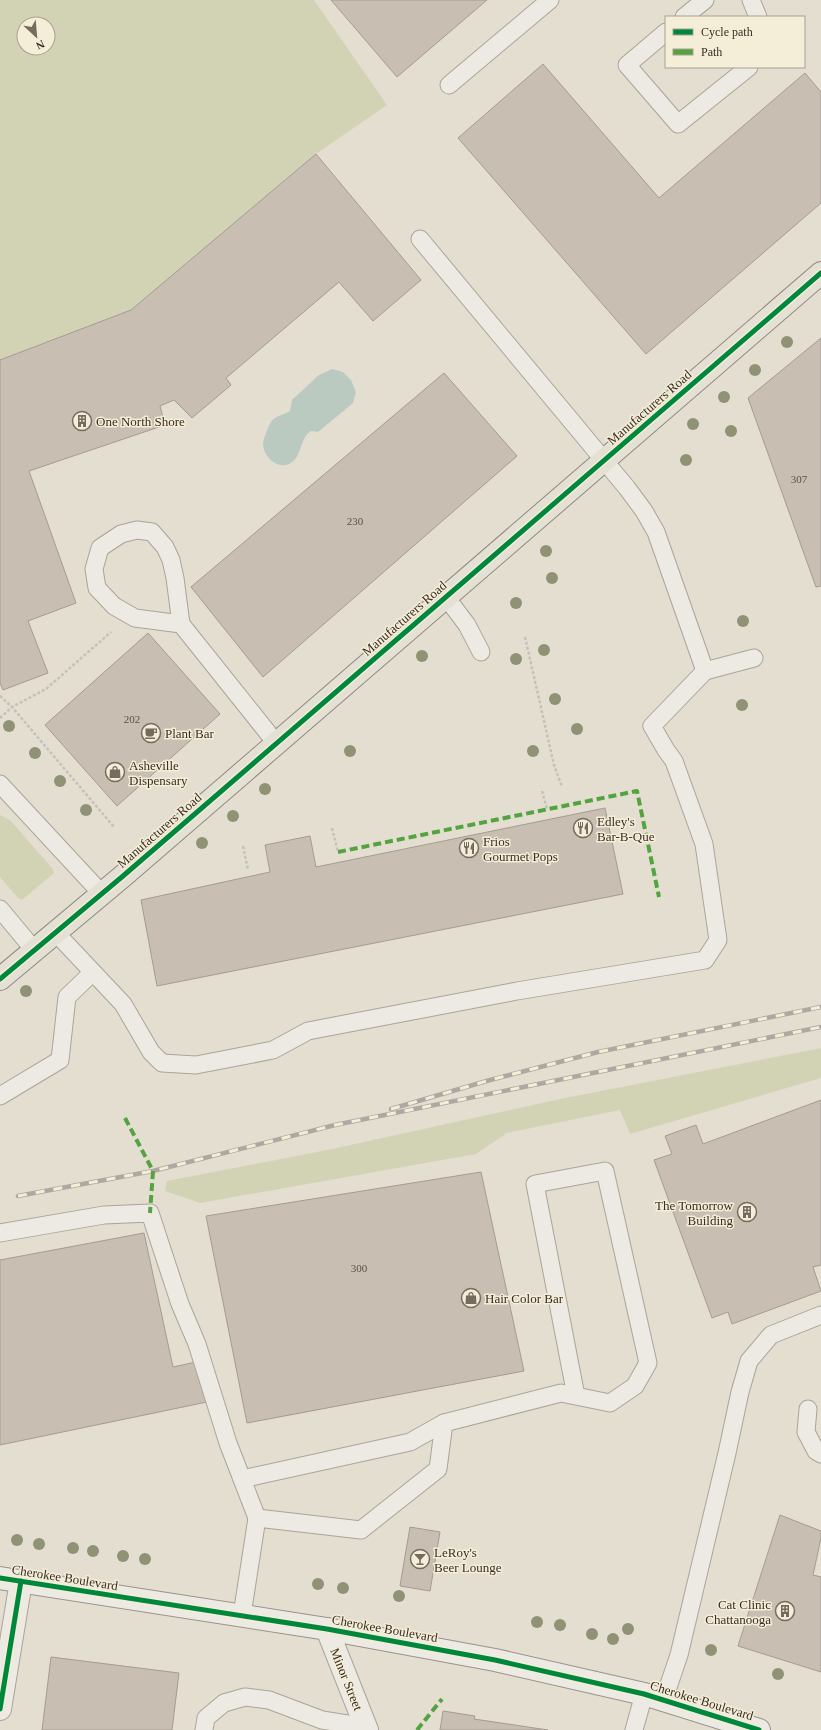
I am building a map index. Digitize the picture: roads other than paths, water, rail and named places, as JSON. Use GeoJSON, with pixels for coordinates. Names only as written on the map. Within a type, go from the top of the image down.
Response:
{"type":"FeatureCollection","features":[{"type":"Feature","properties":{"kind":"main road","name":"Manufacturers Road"},"geometry":{"type":"LineString","coordinates":[[0,979],[102,894],[821,273]]}},
{"type":"Feature","properties":{"kind":"main road","name":"Cherokee Boulevard"},"geometry":{"type":"LineString","coordinates":[[10,1579],[327,1629],[495,1660],[654,1696],[759,1730]]}},
{"type":"Feature","properties":{"kind":"main road"},"geometry":{"type":"LineString","coordinates":[[0,1709],[10,1579]]}},
{"type":"Feature","properties":{"kind":"main road","name":"Minor Street"},"geometry":{"type":"LineString","coordinates":[[327,1629],[366,1729]]}},
{"type":"Feature","properties":{"kind":"lane"},"geometry":{"type":"LineString","coordinates":[[449,85],[550,0]]}},
{"type":"Feature","properties":{"kind":"lane"},"geometry":{"type":"LineString","coordinates":[[685,16],[705,0]]}},
{"type":"Feature","properties":{"kind":"lane"},"geometry":{"type":"LineString","coordinates":[[751,0],[758,16]]}},
{"type":"Feature","properties":{"kind":"lane"},"geometry":{"type":"LineString","coordinates":[[665,33],[627,65],[678,124],[748,68]]}},
{"type":"Feature","properties":{"kind":"lane"},"geometry":{"type":"LineString","coordinates":[[420,240],[640,505],[656,532],[705,671]]}},
{"type":"Feature","properties":{"kind":"lane"},"geometry":{"type":"LineString","coordinates":[[181,624],[134,618],[114,606],[97,588],[94,569],[100,548],[121,534],[137,530],[152,532],[165,547],[171,560],[181,624],[276,743]]}},
{"type":"Feature","properties":{"kind":"lane"},"geometry":{"type":"LineString","coordinates":[[446,597],[467,625],[480,652]]}},
{"type":"Feature","properties":{"kind":"lane"},"geometry":{"type":"LineString","coordinates":[[56,933],[92,973],[123,1004],[151,1052],[162,1063],[196,1065],[273,1050],[308,1031],[517,991],[705,960],[718,940],[704,844],[674,761],[652,726],[705,671],[754,658]]}},
{"type":"Feature","properties":{"kind":"lane"},"geometry":{"type":"LineString","coordinates":[[0,784],[102,894]]}},
{"type":"Feature","properties":{"kind":"lane"},"geometry":{"type":"LineString","coordinates":[[0,909],[35,951]]}},
{"type":"Feature","properties":{"kind":"lane"},"geometry":{"type":"LineString","coordinates":[[0,1096],[60,1060],[67,997],[92,973]]}},
{"type":"Feature","properties":{"kind":"lane"},"geometry":{"type":"LineString","coordinates":[[242,1479],[410,1442],[444,1423],[561,1393],[610,1403],[635,1386],[648,1363],[605,1171],[535,1184],[576,1396]]}},
{"type":"Feature","properties":{"kind":"lane"},"geometry":{"type":"LineString","coordinates":[[0,1234],[104,1215],[150,1213],[180,1304],[197,1344],[228,1443],[257,1518],[242,1615]]}},
{"type":"Feature","properties":{"kind":"lane"},"geometry":{"type":"LineString","coordinates":[[634,1730],[679,1655],[740,1392],[749,1361],[771,1335],[821,1316]]}},
{"type":"Feature","properties":{"kind":"lane"},"geometry":{"type":"LineString","coordinates":[[808,1409],[806,1432],[816,1451],[821,1454]]}},
{"type":"Feature","properties":{"kind":"lane"},"geometry":{"type":"LineString","coordinates":[[257,1518],[360,1530],[438,1469],[444,1423]]}},
{"type":"Feature","properties":{"kind":"lane"},"geometry":{"type":"LineString","coordinates":[[204,1730],[206,1718],[224,1703],[245,1697],[269,1700],[322,1720],[366,1729]]}},
{"type":"Feature","properties":{"kind":"railway"},"geometry":{"type":"LineString","coordinates":[[391,1109],[490,1080],[598,1052],[821,1007]]}},
{"type":"Feature","properties":{"kind":"railway"},"geometry":{"type":"LineString","coordinates":[[18,1196],[153,1171],[335,1125],[821,1027]]}},
{"type":"Feature","properties":{"kind":"place","name":"One North Shore"},"geometry":{"type":"Point","coordinates":[82,421]}},
{"type":"Feature","properties":{"kind":"place","name":"Plant Bar"},"geometry":{"type":"Point","coordinates":[151,733]}},
{"type":"Feature","properties":{"kind":"place","name":"Asheville Dispensary"},"geometry":{"type":"Point","coordinates":[115,772]}},
{"type":"Feature","properties":{"kind":"place","name":"Edley's Bar-B-Que"},"geometry":{"type":"Point","coordinates":[583,828]}},
{"type":"Feature","properties":{"kind":"place","name":"Frios Gourmet Pops"},"geometry":{"type":"Point","coordinates":[469,848]}},
{"type":"Feature","properties":{"kind":"place","name":"The Tomorrow Building"},"geometry":{"type":"Point","coordinates":[747,1212]}},
{"type":"Feature","properties":{"kind":"place","name":"Hair Color Bar"},"geometry":{"type":"Point","coordinates":[471,1298]}},
{"type":"Feature","properties":{"kind":"place","name":"LeRoy's Beer Lounge"},"geometry":{"type":"Point","coordinates":[420,1559]}},
{"type":"Feature","properties":{"kind":"place","name":"Cat Clinic Chattanooga"},"geometry":{"type":"Point","coordinates":[785,1611]}}]}
